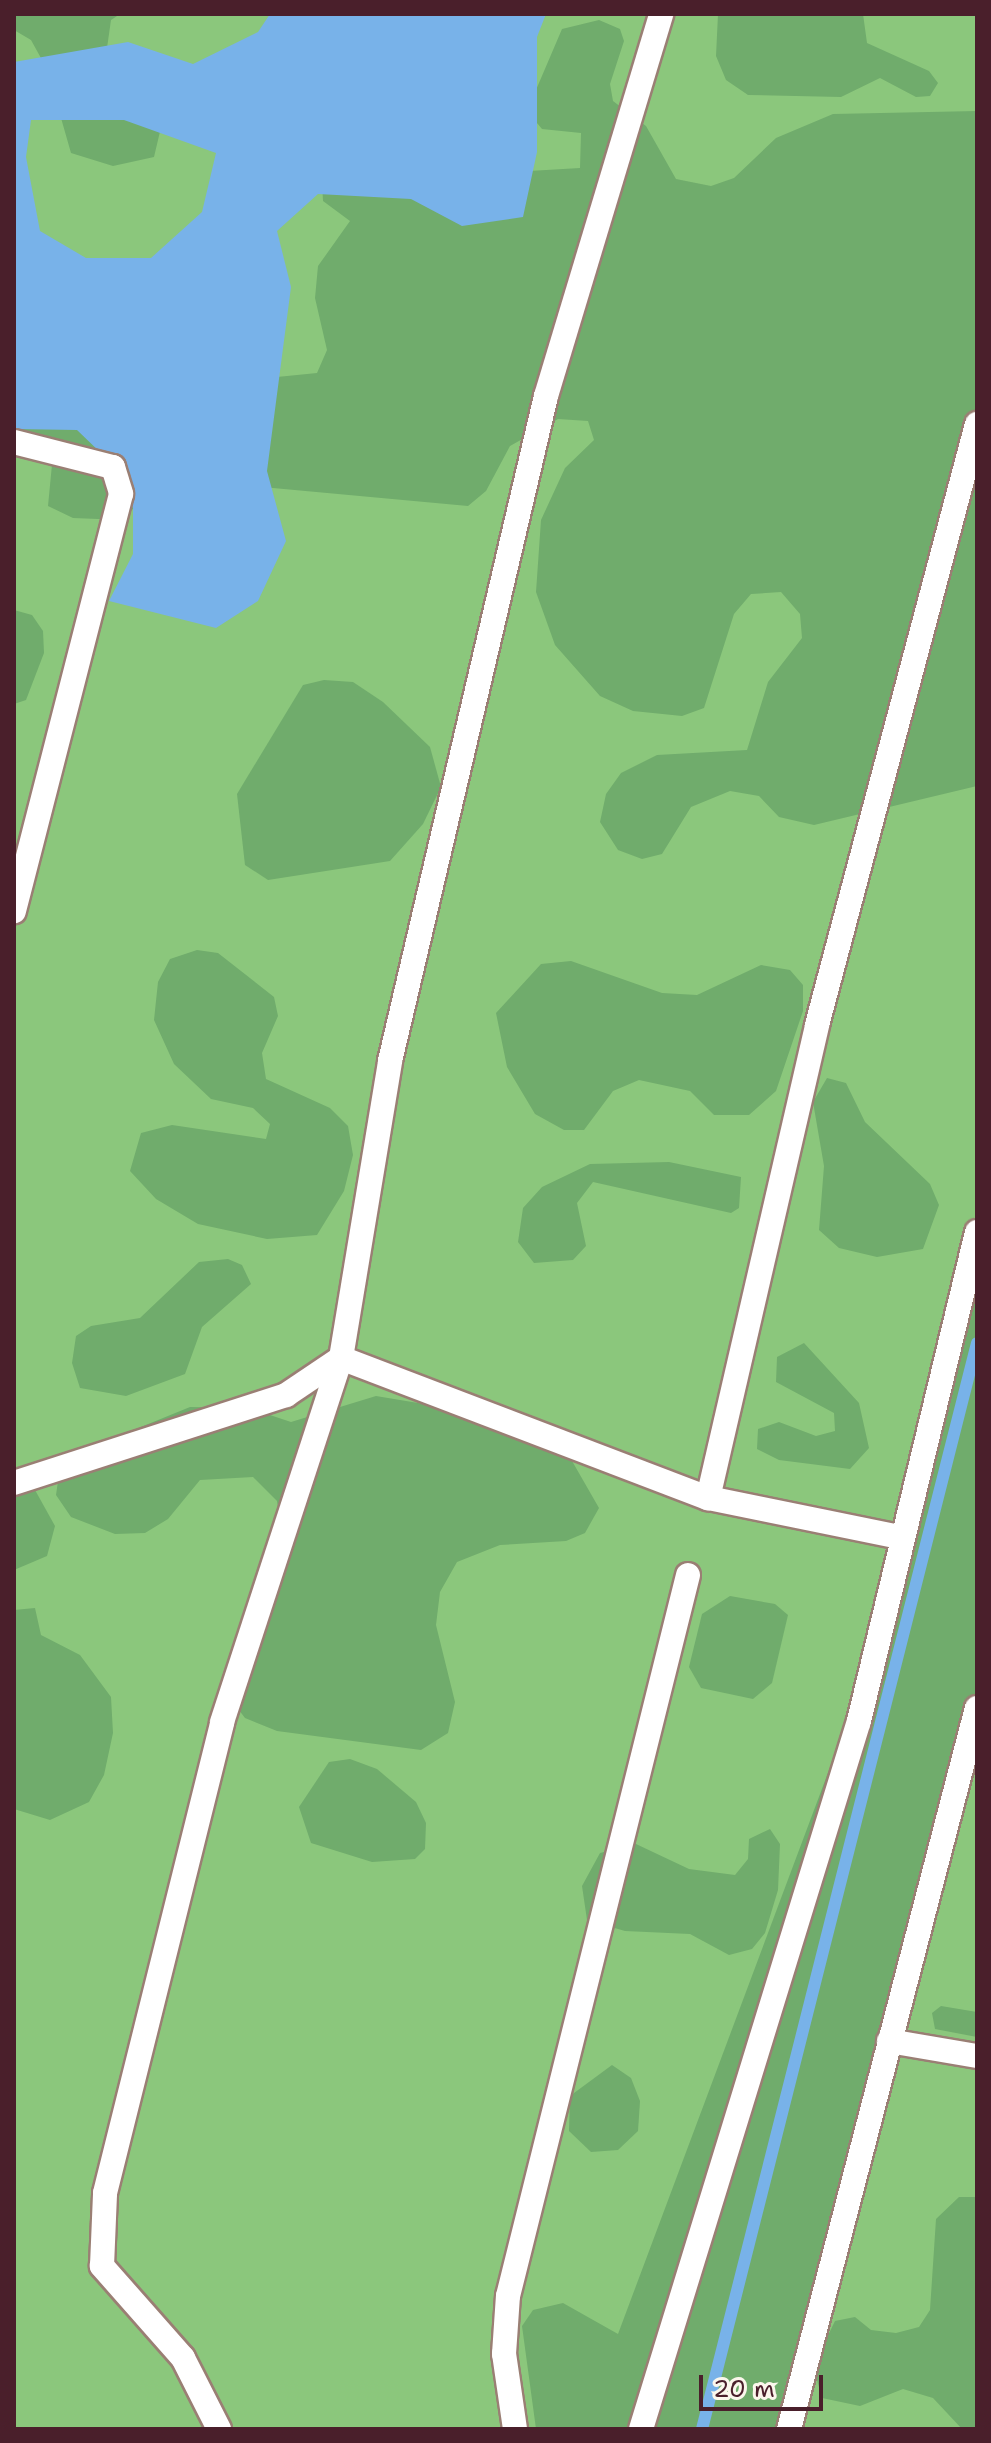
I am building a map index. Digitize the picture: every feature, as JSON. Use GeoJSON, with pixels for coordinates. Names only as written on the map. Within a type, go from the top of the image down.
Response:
{"type":"FeatureCollection","features":[{"type":"Feature","properties":{"kind":"lane"},"geometry":{"type":"LineString","coordinates":[[219,2429],[183,2358],[102,2266],[98,2239],[222,1722],[341,1358],[390,1061],[546,396],[661,14]]}},
{"type":"Feature","properties":{"kind":"lane"},"geometry":{"type":"LineString","coordinates":[[708,1498],[817,1025],[977,424]]}},
{"type":"Feature","properties":{"kind":"lane"},"geometry":{"type":"LineString","coordinates":[[14,442],[113,467],[121,494],[20,871],[14,911]]}},
{"type":"Feature","properties":{"kind":"lane"},"geometry":{"type":"LineString","coordinates":[[641,2429],[878,1639],[900,1537],[977,1232]]}},
{"type":"Feature","properties":{"kind":"lane"},"geometry":{"type":"LineString","coordinates":[[14,1483],[286,1395],[341,1358]]}},
{"type":"Feature","properties":{"kind":"lane"},"geometry":{"type":"LineString","coordinates":[[341,1358],[708,1498],[900,1537]]}},
{"type":"Feature","properties":{"kind":"lane"},"geometry":{"type":"LineString","coordinates":[[515,2429],[504,2354],[508,2296],[688,1575]]}},
{"type":"Feature","properties":{"kind":"lane"},"geometry":{"type":"LineString","coordinates":[[789,2429],[889,2041],[968,1777],[977,1708]]}},
{"type":"Feature","properties":{"kind":"lane"},"geometry":{"type":"LineString","coordinates":[[889,2041],[977,2056]]}},
{"type":"Feature","properties":{"kind":"green space"},"geometry":{"type":"Polygon","coordinates":[[[14,14],[977,14],[977,2429],[14,2429],[14,14]]]}},
{"type":"Feature","properties":{"kind":"green space"},"geometry":{"type":"Polygon","coordinates":[[[14,14],[120,14],[111,20],[106,55],[162,123],[154,157],[113,166],[71,153],[47,69],[31,40],[14,30],[14,14]]]}},
{"type":"Feature","properties":{"kind":"green space"},"geometry":{"type":"Polygon","coordinates":[[[718,14],[863,14],[867,43],[929,71],[938,83],[930,96],[916,97],[880,78],[841,97],[748,95],[726,80],[716,56],[718,14]]]}},
{"type":"Feature","properties":{"kind":"green space"},"geometry":{"type":"Polygon","coordinates":[[[599,20],[620,29],[624,41],[610,84],[613,101],[646,126],[676,179],[711,186],[734,178],[776,138],[833,114],[977,111],[977,786],[814,825],[779,817],[759,796],[730,791],[691,807],[662,854],[642,859],[618,850],[600,822],[606,794],[621,773],[657,755],[747,750],[768,682],[802,638],[800,614],[781,592],[751,594],[734,614],[704,708],[682,716],[633,711],[600,696],[555,645],[536,592],[541,520],[565,468],[594,440],[588,421],[558,419],[510,446],[486,491],[468,506],[252,486],[267,378],[317,373],[327,350],[315,298],[318,266],[350,221],[323,201],[322,183],[580,168],[581,133],[542,129],[527,111],[562,29],[599,20]]]}},
{"type":"Feature","properties":{"kind":"green space"},"geometry":{"type":"Polygon","coordinates":[[[14,368],[48,372],[140,501],[123,520],[73,518],[48,506],[53,454],[40,435],[14,437],[14,368]]]}},
{"type":"Feature","properties":{"kind":"green space"},"geometry":{"type":"Polygon","coordinates":[[[14,610],[32,615],[43,631],[44,653],[26,700],[14,704],[14,610]]]}},
{"type":"Feature","properties":{"kind":"green space"},"geometry":{"type":"Polygon","coordinates":[[[324,680],[353,682],[383,702],[430,747],[441,787],[423,824],[390,861],[268,880],[245,865],[237,794],[303,685],[324,680]]]}},
{"type":"Feature","properties":{"kind":"green space"},"geometry":{"type":"Polygon","coordinates":[[[197,950],[218,953],[274,997],[278,1016],[262,1053],[266,1079],[330,1108],[348,1126],[353,1155],[344,1191],[317,1235],[267,1239],[198,1224],[156,1199],[130,1171],[141,1133],[172,1125],[266,1139],[270,1124],[253,1108],[211,1099],[174,1064],[154,1020],[158,982],[170,959],[197,950]]]}},
{"type":"Feature","properties":{"kind":"green space"},"geometry":{"type":"Polygon","coordinates":[[[571,961],[662,993],[697,995],[761,965],[790,970],[803,985],[803,1011],[776,1091],[749,1115],[714,1115],[690,1091],[639,1080],[613,1091],[584,1130],[564,1130],[535,1114],[507,1067],[496,1013],[541,964],[571,961]]]}},
{"type":"Feature","properties":{"kind":"green space"},"geometry":{"type":"Polygon","coordinates":[[[827,1078],[846,1083],[865,1122],[930,1184],[939,1205],[923,1249],[877,1257],[839,1248],[819,1230],[824,1166],[813,1102],[827,1078]]]}},
{"type":"Feature","properties":{"kind":"green space"},"geometry":{"type":"Polygon","coordinates":[[[669,1162],[741,1177],[739,1208],[731,1213],[593,1182],[577,1203],[586,1246],[573,1260],[534,1263],[518,1242],[523,1208],[542,1187],[590,1164],[669,1162]]]}},
{"type":"Feature","properties":{"kind":"green space"},"geometry":{"type":"Polygon","coordinates":[[[977,1232],[977,1708],[788,2429],[536,2429],[522,2326],[533,2310],[563,2303],[618,2334],[878,1639],[977,1232]]]}},
{"type":"Feature","properties":{"kind":"green space"},"geometry":{"type":"Polygon","coordinates":[[[228,1259],[242,1265],[251,1284],[202,1327],[185,1374],[126,1396],[80,1388],[72,1363],[76,1336],[91,1326],[140,1318],[199,1262],[228,1259]]]}},
{"type":"Feature","properties":{"kind":"green space"},"geometry":{"type":"Polygon","coordinates":[[[804,1343],[859,1403],[869,1448],[850,1469],[779,1460],[757,1449],[758,1429],[779,1422],[816,1436],[835,1431],[834,1413],[776,1382],[777,1357],[804,1343]]]}},
{"type":"Feature","properties":{"kind":"green space"},"geometry":{"type":"Polygon","coordinates":[[[376,1396],[448,1408],[568,1454],[599,1508],[585,1533],[566,1541],[500,1545],[457,1562],[440,1592],[436,1625],[455,1702],[448,1733],[421,1750],[277,1731],[245,1718],[226,1693],[281,1526],[277,1501],[253,1477],[200,1480],[168,1519],[145,1533],[115,1534],[71,1517],[56,1495],[60,1467],[82,1451],[190,1407],[249,1408],[291,1422],[376,1396]]]}},
{"type":"Feature","properties":{"kind":"green space"},"geometry":{"type":"Polygon","coordinates":[[[14,1479],[30,1481],[55,1526],[47,1556],[14,1570],[14,1479]]]}},
{"type":"Feature","properties":{"kind":"green space"},"geometry":{"type":"Polygon","coordinates":[[[730,1596],[775,1604],[788,1615],[772,1683],[753,1699],[701,1688],[689,1667],[702,1614],[730,1596]]]}},
{"type":"Feature","properties":{"kind":"green space"},"geometry":{"type":"Polygon","coordinates":[[[35,1608],[41,1635],[80,1655],[111,1697],[113,1733],[104,1775],[89,1802],[50,1820],[14,1809],[14,1610],[35,1608]]]}},
{"type":"Feature","properties":{"kind":"green space"},"geometry":{"type":"Polygon","coordinates":[[[350,1759],[377,1769],[416,1802],[426,1823],[425,1849],[415,1859],[372,1862],[311,1843],[299,1807],[329,1762],[350,1759]]]}},
{"type":"Feature","properties":{"kind":"green space"},"geometry":{"type":"Polygon","coordinates":[[[770,1829],[780,1844],[778,1890],[765,1933],[752,1949],[729,1955],[690,1934],[625,1931],[587,1920],[582,1886],[600,1853],[636,1844],[689,1869],[735,1875],[748,1859],[749,1839],[770,1829]]]}},
{"type":"Feature","properties":{"kind":"green space"},"geometry":{"type":"Polygon","coordinates":[[[941,2006],[977,2012],[977,2037],[935,2029],[932,2013],[941,2006]]]}},
{"type":"Feature","properties":{"kind":"green space"},"geometry":{"type":"Polygon","coordinates":[[[612,2065],[631,2078],[640,2101],[638,2131],[618,2150],[591,2152],[569,2131],[570,2096],[612,2065]]]}},
{"type":"Feature","properties":{"kind":"green space"},"geometry":{"type":"Polygon","coordinates":[[[959,2197],[977,2197],[977,2429],[962,2429],[933,2398],[903,2389],[860,2406],[822,2398],[813,2366],[835,2321],[855,2317],[871,2330],[896,2333],[919,2327],[930,2310],[936,2219],[959,2197]]]}},
{"type":"Feature","properties":{"kind":"water"},"geometry":{"type":"Polygon","coordinates":[[[270,14],[546,14],[537,37],[537,152],[523,217],[462,226],[411,199],[318,194],[277,231],[291,287],[267,471],[286,541],[258,601],[216,628],[109,601],[133,554],[133,508],[105,457],[77,430],[14,429],[14,62],[128,42],[193,64],[258,32],[270,14]],[[31,120],[26,157],[40,231],[86,258],[151,258],[202,212],[216,153],[124,120],[31,120]]]}},
{"type":"Feature","properties":{"kind":"waterway"},"geometry":{"type":"LineString","coordinates":[[702,2429],[977,1343]]}}]}
